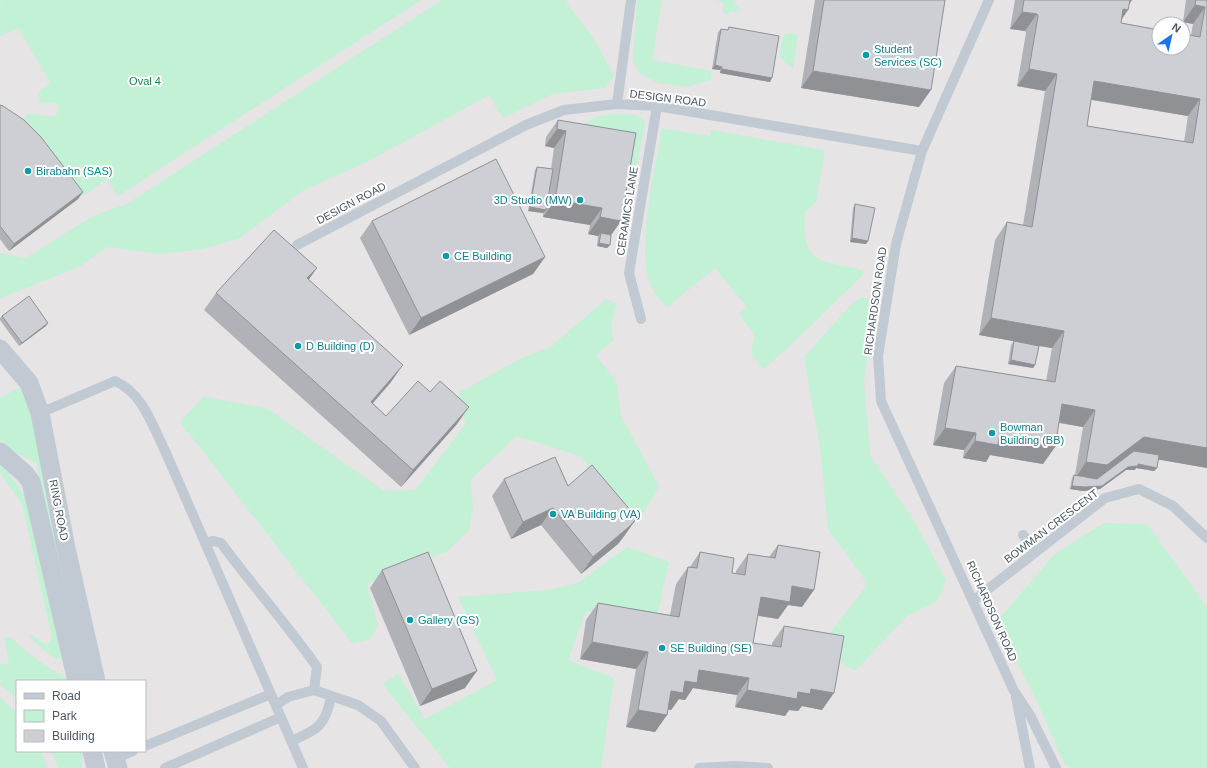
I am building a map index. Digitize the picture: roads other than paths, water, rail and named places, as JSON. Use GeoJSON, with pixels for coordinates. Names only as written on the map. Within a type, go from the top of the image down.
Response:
{"type":"FeatureCollection","features":[{"type":"Feature","properties":{"kind":"street","name":"RING ROAD"},"geometry":{"type":"LineString","coordinates":[[0,349],[29,383],[40,413],[66,548],[96,680]]}},
{"type":"Feature","properties":{"kind":"street","name":"RING ROAD"},"geometry":{"type":"LineString","coordinates":[[0,452],[26,474],[31,482],[75,673]]}},
{"type":"Feature","properties":{"kind":"street"},"geometry":{"type":"LineString","coordinates":[[66,548],[70,601],[81,652],[75,673]]}},
{"type":"Feature","properties":{"kind":"street"},"geometry":{"type":"LineString","coordinates":[[92,752],[96,768]]}},
{"type":"Feature","properties":{"kind":"lane"},"geometry":{"type":"LineString","coordinates":[[617,104],[631,0]]}},
{"type":"Feature","properties":{"kind":"lane","name":"RICHARDSON ROAD"},"geometry":{"type":"LineString","coordinates":[[989,0],[922,151],[896,244],[878,356],[881,401],[974,600],[1014,691],[1030,715],[1056,768]]}},
{"type":"Feature","properties":{"kind":"lane","name":"DESIGN ROAD"},"geometry":{"type":"LineString","coordinates":[[297,245],[526,125],[564,110],[617,104],[657,106],[922,151]]}},
{"type":"Feature","properties":{"kind":"lane","name":"CERAMICS LANE"},"geometry":{"type":"LineString","coordinates":[[641,319],[630,273],[657,106]]}},
{"type":"Feature","properties":{"kind":"lane"},"geometry":{"type":"LineString","coordinates":[[40,413],[115,381],[126,386],[140,401],[205,543],[303,768]]}},
{"type":"Feature","properties":{"kind":"lane","name":"BOWMAN CRESCENT"},"geometry":{"type":"LineString","coordinates":[[974,600],[1105,498],[1139,489],[1173,506],[1207,538]]}},
{"type":"Feature","properties":{"kind":"lane"},"geometry":{"type":"LineString","coordinates":[[1023,535],[1036,552]]}},
{"type":"Feature","properties":{"kind":"lane"},"geometry":{"type":"LineString","coordinates":[[205,543],[214,541],[221,543],[248,580],[298,640],[317,667],[314,690]]}},
{"type":"Feature","properties":{"kind":"lane"},"geometry":{"type":"LineString","coordinates":[[276,705],[288,697],[314,690],[358,706],[381,721],[415,768]]}},
{"type":"Feature","properties":{"kind":"lane","name":"RICHARDSON ROAD"},"geometry":{"type":"LineString","coordinates":[[1014,691],[1028,752],[1030,768]]}},
{"type":"Feature","properties":{"kind":"lane"},"geometry":{"type":"LineString","coordinates":[[146,746],[271,694]]}},
{"type":"Feature","properties":{"kind":"lane"},"geometry":{"type":"LineString","coordinates":[[291,741],[309,734],[320,726],[328,713],[331,696]]}},
{"type":"Feature","properties":{"kind":"lane"},"geometry":{"type":"LineString","coordinates":[[165,768],[281,717]]}},
{"type":"Feature","properties":{"kind":"lane","name":"RICHARDSON ROAD"},"geometry":{"type":"LineString","coordinates":[[1044,745],[1048,768]]}},
{"type":"Feature","properties":{"kind":"lane"},"geometry":{"type":"LineString","coordinates":[[114,761],[132,752]]}},
{"type":"Feature","properties":{"kind":"lane"},"geometry":{"type":"LineString","coordinates":[[1023,768],[1028,752]]}},
{"type":"Feature","properties":{"kind":"lane"},"geometry":{"type":"LineString","coordinates":[[699,768],[735,766],[768,768]]}},
{"type":"Feature","properties":{"kind":"place","name":"Student Services (SC)"},"geometry":{"type":"Point","coordinates":[866,55]}},
{"type":"Feature","properties":{"kind":"place","name":"Birabahn (SAS)"},"geometry":{"type":"Point","coordinates":[28,171]}},
{"type":"Feature","properties":{"kind":"place","name":"3D Studio (MW)"},"geometry":{"type":"Point","coordinates":[580,200]}},
{"type":"Feature","properties":{"kind":"place","name":"CE Building"},"geometry":{"type":"Point","coordinates":[446,256]}},
{"type":"Feature","properties":{"kind":"place","name":"D Building (D)"},"geometry":{"type":"Point","coordinates":[298,346]}},
{"type":"Feature","properties":{"kind":"place","name":"Bowman Building (BB)"},"geometry":{"type":"Point","coordinates":[992,433]}},
{"type":"Feature","properties":{"kind":"place","name":"VA Building (VA)"},"geometry":{"type":"Point","coordinates":[553,514]}},
{"type":"Feature","properties":{"kind":"place","name":"Gallery (GS)"},"geometry":{"type":"Point","coordinates":[410,620]}},
{"type":"Feature","properties":{"kind":"place","name":"SE Building (SE)"},"geometry":{"type":"Point","coordinates":[662,648]}},
{"type":"Feature","properties":{"kind":"park label","name":"Oval 4"},"geometry":{"type":"Point","coordinates":[145,81]}}]}
